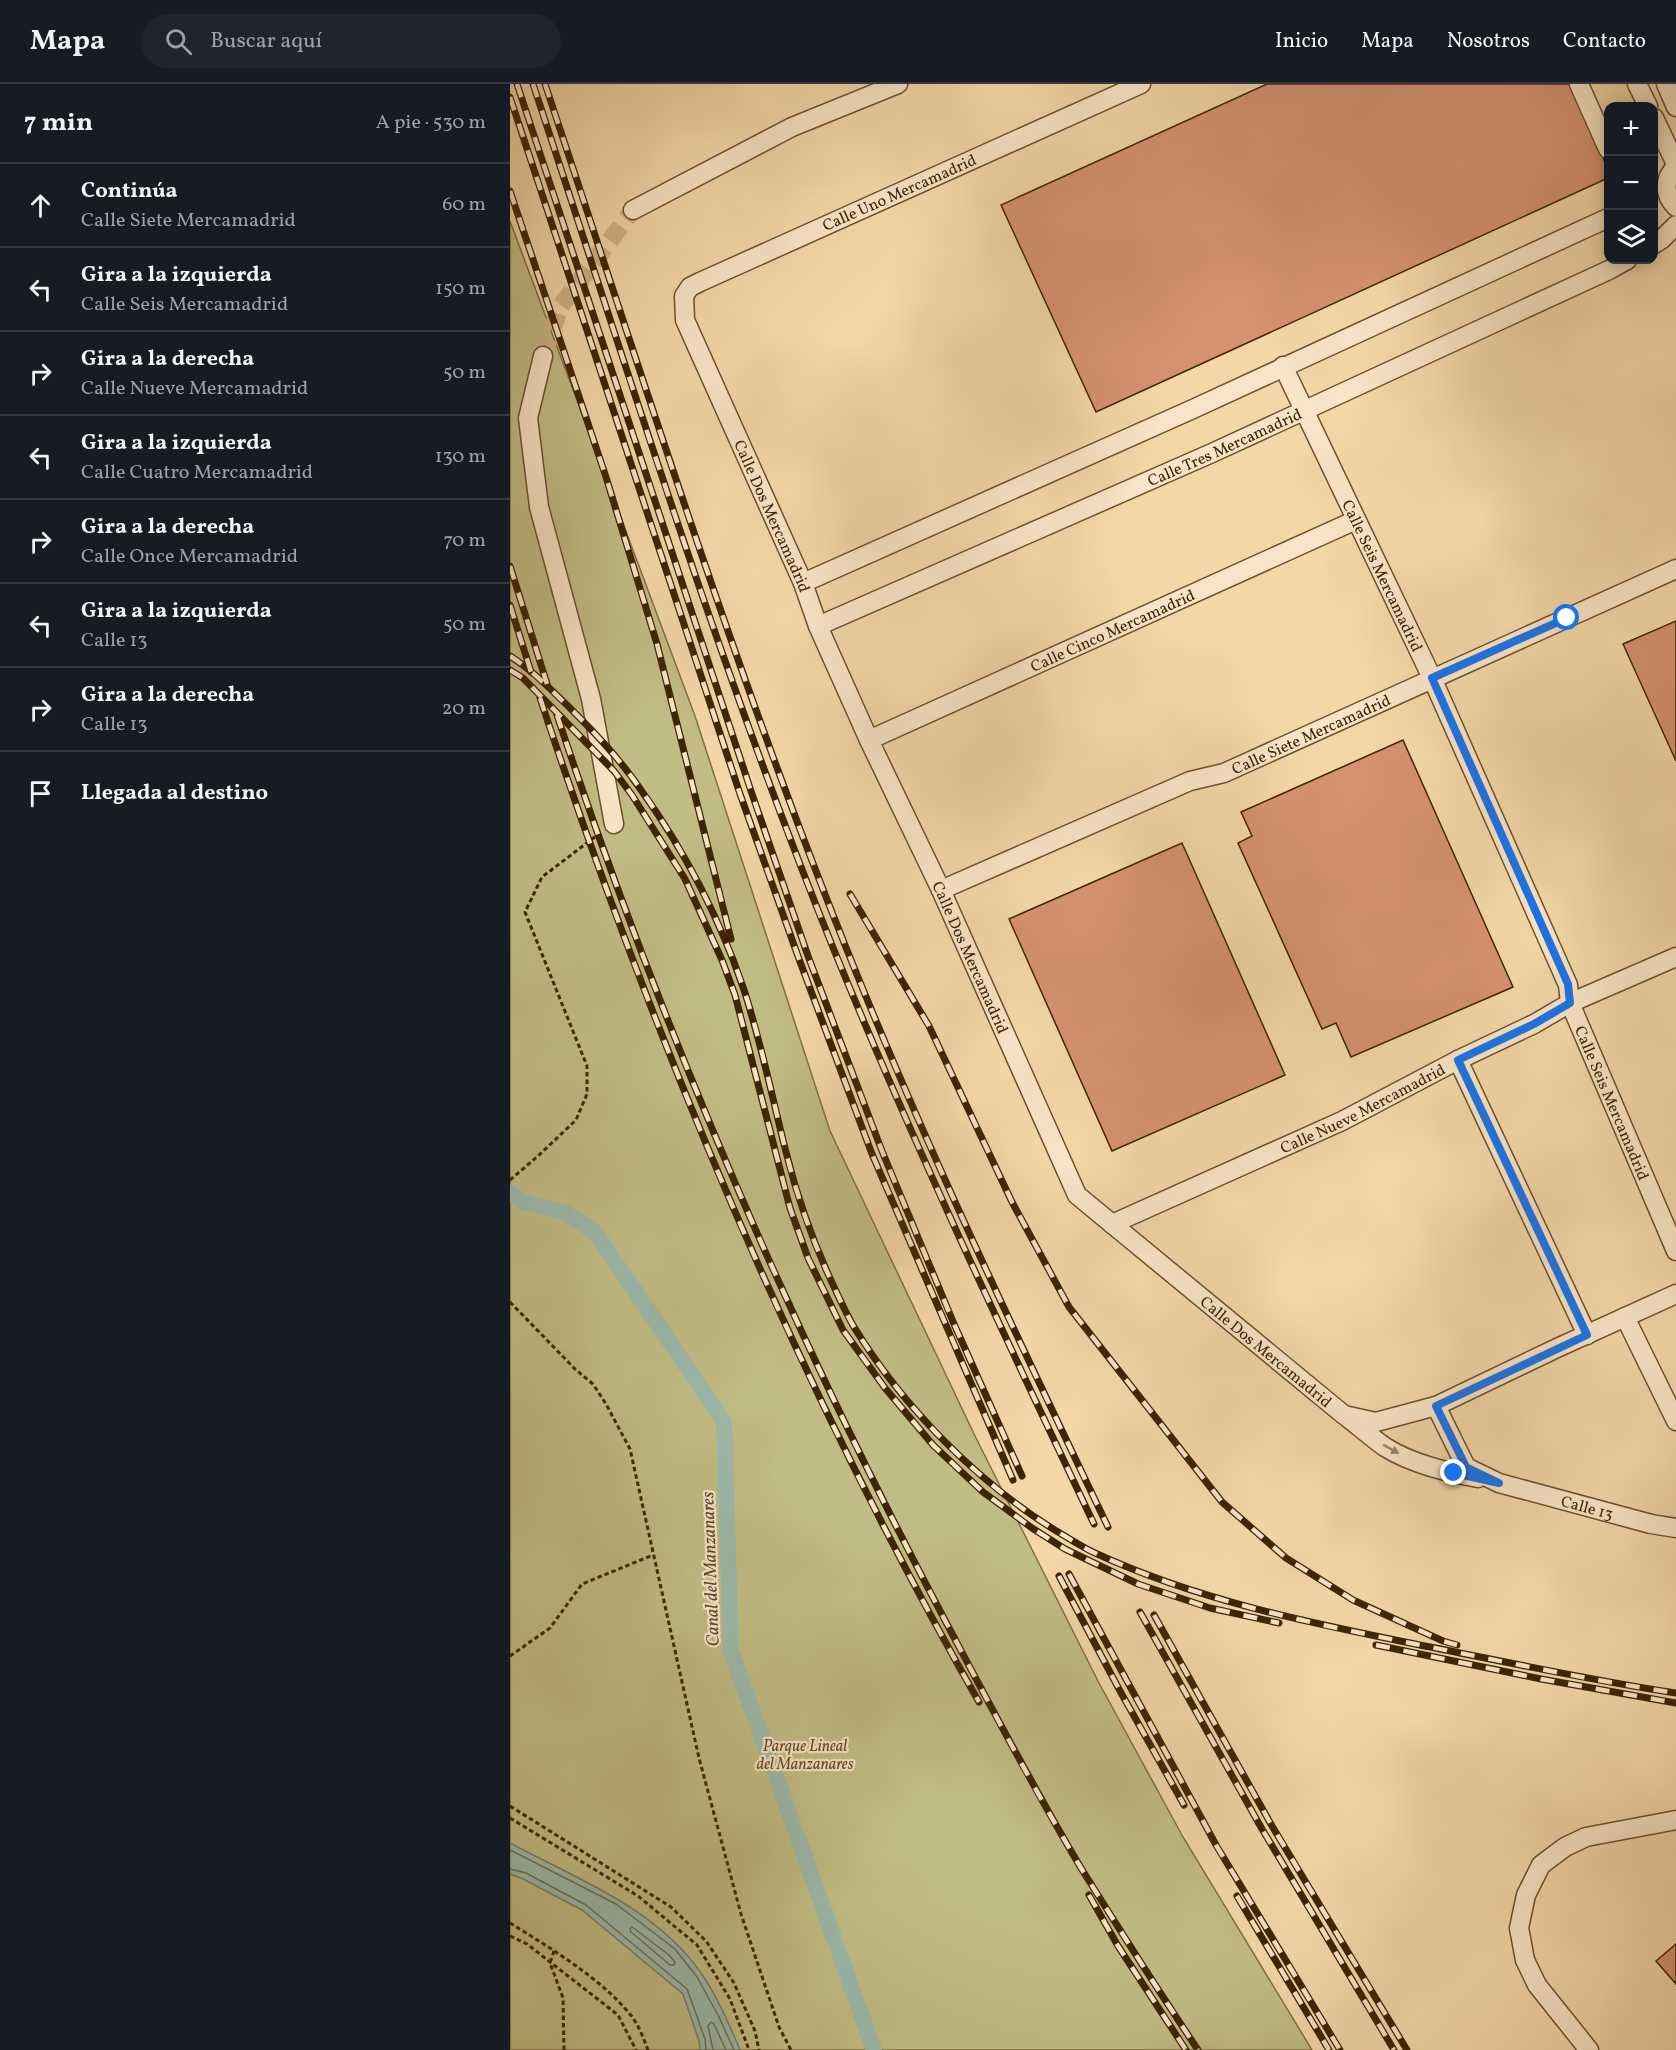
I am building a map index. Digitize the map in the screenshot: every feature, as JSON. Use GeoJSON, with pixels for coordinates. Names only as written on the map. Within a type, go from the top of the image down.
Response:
{"type":"FeatureCollection","features":[{"type":"Feature","properties":{"kind":"lane"},"geometry":{"type":"LineString","coordinates":[[633,210],[792,127],[898,84]]}},
{"type":"Feature","properties":{"kind":"lane","name":"Calle Uno Mercamadrid"},"geometry":{"type":"LineString","coordinates":[[686,320],[684,296],[690,287],[1141,84]]}},
{"type":"Feature","properties":{"kind":"lane"},"geometry":{"type":"LineString","coordinates":[[1580,84],[1604,140]]}},
{"type":"Feature","properties":{"kind":"lane"},"geometry":{"type":"LineString","coordinates":[[1637,84],[1646,102]]}},
{"type":"Feature","properties":{"kind":"lane"},"geometry":{"type":"LineString","coordinates":[[1666,84],[1676,107]]}},
{"type":"Feature","properties":{"kind":"lane"},"geometry":{"type":"LineString","coordinates":[[1658,128],[1676,166],[1660,190],[1676,207]]}},
{"type":"Feature","properties":{"kind":"lane"},"geometry":{"type":"LineString","coordinates":[[803,583],[1192,409],[1604,220]]}},
{"type":"Feature","properties":{"kind":"lane"},"geometry":{"type":"LineString","coordinates":[[1664,241],[1676,225]]}},
{"type":"Feature","properties":{"kind":"lane","name":"Calle Tres Mercamadrid"},"geometry":{"type":"LineString","coordinates":[[818,626],[1201,458],[1620,264]]}},
{"type":"Feature","properties":{"kind":"lane","name":"Calle Dos Mercamadrid"},"geometry":{"type":"LineString","coordinates":[[686,320],[803,583],[818,626],[868,740],[941,890],[1077,1195],[1344,1415],[1376,1422],[1436,1406],[1676,1294]]}},
{"type":"Feature","properties":{"kind":"lane"},"geometry":{"type":"LineString","coordinates":[[543,356],[528,418],[539,507],[591,699],[614,824]]}},
{"type":"Feature","properties":{"kind":"lane","name":"Calle Seis Mercamadrid"},"geometry":{"type":"LineString","coordinates":[[1283,366],[1432,678],[1568,984],[1570,1003],[1676,1251]]}},
{"type":"Feature","properties":{"kind":"lane","name":"Calle Cinco Mercamadrid"},"geometry":{"type":"LineString","coordinates":[[868,740],[1356,520]]}},
{"type":"Feature","properties":{"kind":"lane","name":"Calle Siete Mercamadrid"},"geometry":{"type":"LineString","coordinates":[[941,890],[1190,781],[1224,773],[1676,569]]}},
{"type":"Feature","properties":{"kind":"lane","name":"Calle Nueve Mercamadrid"},"geometry":{"type":"LineString","coordinates":[[1112,1224],[1341,1121],[1458,1060],[1534,1024],[1570,1003],[1676,957]]}},
{"type":"Feature","properties":{"kind":"lane"},"geometry":{"type":"LineString","coordinates":[[1458,1060],[1587,1335]]}},
{"type":"Feature","properties":{"kind":"lane"},"geometry":{"type":"LineString","coordinates":[[1625,1317],[1676,1421]]}},
{"type":"Feature","properties":{"kind":"lane","name":"Calle 13"},"geometry":{"type":"LineString","coordinates":[[1436,1406],[1466,1467],[1499,1483]]}},
{"type":"Feature","properties":{"kind":"lane","name":"Calle 13"},"geometry":{"type":"LineString","coordinates":[[1344,1415],[1385,1447],[1408,1459],[1651,1524],[1676,1528]]}},
{"type":"Feature","properties":{"kind":"lane"},"geometry":{"type":"LineString","coordinates":[[1589,2050],[1537,1985],[1525,1960],[1519,1928],[1526,1895],[1541,1865],[1575,1842],[1586,1837],[1676,1820]]}},
{"type":"Feature","properties":{"kind":"path"},"geometry":{"type":"LineString","coordinates":[[510,1180],[576,1120],[587,1094],[587,1066],[525,912],[542,877],[614,824]]}},
{"type":"Feature","properties":{"kind":"path"},"geometry":{"type":"LineString","coordinates":[[510,1302],[575,1369],[593,1384],[630,1449],[699,1758],[741,1914],[779,2027],[791,2050]]}},
{"type":"Feature","properties":{"kind":"path"},"geometry":{"type":"LineString","coordinates":[[510,1656],[550,1628],[582,1584],[653,1555]]}},
{"type":"Feature","properties":{"kind":"path"},"geometry":{"type":"LineString","coordinates":[[510,1806],[671,1907],[706,1941],[734,1983],[755,2031],[759,2050]]}},
{"type":"Feature","properties":{"kind":"path"},"geometry":{"type":"LineString","coordinates":[[510,1818],[638,1896],[697,1945],[730,1999],[749,2050]]}},
{"type":"Feature","properties":{"kind":"path"},"geometry":{"type":"LineString","coordinates":[[510,1923],[554,1951],[596,1982],[630,2013],[648,2050]]}},
{"type":"Feature","properties":{"kind":"path"},"geometry":{"type":"LineString","coordinates":[[510,1936],[527,1944],[618,2015],[636,2050]]}},
{"type":"Feature","properties":{"kind":"path"},"geometry":{"type":"LineString","coordinates":[[554,1951],[550,1963],[563,1998],[564,2050]]}},
{"type":"Feature","properties":{"kind":"green space","name":"Parque Lineal del Manzanares"},"geometry":{"type":"Polygon","coordinates":[[[510,221],[695,716],[830,1131],[975,1436],[1099,1683],[1183,1837],[1312,2050],[510,2050],[510,221]]]}},
{"type":"Feature","properties":{"kind":"water"},"geometry":{"type":"Polygon","coordinates":[[[510,1843],[614,1897],[662,1930],[683,1950],[707,1982],[740,2050],[700,2050],[683,1994],[582,1910],[510,1874],[510,1843]]]}},
{"type":"Feature","properties":{"kind":"building"},"geometry":{"type":"Polygon","coordinates":[[[1267,84],[1569,84],[1604,160],[1604,180],[1096,412],[1001,205],[1267,84]]]}},
{"type":"Feature","properties":{"kind":"building"},"geometry":{"type":"Polygon","coordinates":[[[1676,621],[1676,761],[1623,644],[1676,621]]]}},
{"type":"Feature","properties":{"kind":"building"},"geometry":{"type":"Polygon","coordinates":[[[1403,740],[1513,987],[1351,1057],[1336,1023],[1322,1029],[1238,843],[1252,836],[1241,812],[1403,740]]]}},
{"type":"Feature","properties":{"kind":"building"},"geometry":{"type":"Polygon","coordinates":[[[1182,843],[1285,1075],[1112,1151],[1009,919],[1182,843]]]}},
{"type":"Feature","properties":{"kind":"building"},"geometry":{"type":"Polygon","coordinates":[[[1676,1944],[1676,1984],[1656,1961],[1676,1944]]]}},
{"type":"Feature","properties":{"kind":"waterway","name":"Canal del Manzanares"},"geometry":{"type":"LineString","coordinates":[[510,1193],[525,1203],[564,1212],[595,1232],[724,1422],[731,1651],[874,2050]]}},
{"type":"Feature","properties":{"kind":"tunnel"},"geometry":{"type":"LineString","coordinates":[[543,356],[560,307],[633,210]]}},
{"type":"Feature","properties":{"kind":"railway"},"geometry":{"type":"LineString","coordinates":[[517,84],[751,791],[808,956],[882,1151],[954,1324],[1022,1476]]}},
{"type":"Feature","properties":{"kind":"railway"},"geometry":{"type":"LineString","coordinates":[[533,84],[676,520],[792,843],[864,1023],[993,1311],[1094,1524]]}},
{"type":"Feature","properties":{"kind":"railway"},"geometry":{"type":"LineString","coordinates":[[545,84],[726,625],[845,945],[939,1166],[1108,1527]]}},
{"type":"Feature","properties":{"kind":"railway"},"geometry":{"type":"LineString","coordinates":[[510,97],[740,794],[799,959],[872,1154],[1013,1480]]}},
{"type":"Feature","properties":{"kind":"railway"},"geometry":{"type":"LineString","coordinates":[[510,191],[606,477],[657,644],[731,939]]}},
{"type":"Feature","properties":{"kind":"railway"},"geometry":{"type":"LineString","coordinates":[[510,566],[547,684]]}},
{"type":"Feature","properties":{"kind":"railway"},"geometry":{"type":"LineString","coordinates":[[510,605],[531,672]]}},
{"type":"Feature","properties":{"kind":"railway"},"geometry":{"type":"LineString","coordinates":[[510,656],[547,686],[616,757],[657,813],[686,860],[712,910],[743,987],[796,1187],[813,1239],[827,1272],[854,1327],[895,1386],[944,1441],[971,1467],[1028,1512],[1081,1546],[1134,1570],[1212,1597],[1333,1627],[1546,1670],[1676,1693]]}},
{"type":"Feature","properties":{"kind":"railway"},"geometry":{"type":"LineString","coordinates":[[510,670],[523,678],[614,771],[632,795],[685,879],[722,960],[735,995],[790,1208],[808,1258],[843,1330],[885,1388],[933,1445],[983,1492],[1065,1549],[1138,1584],[1210,1608],[1279,1623]]}},
{"type":"Feature","properties":{"kind":"railway"},"geometry":{"type":"LineString","coordinates":[[540,698],[584,828],[632,957],[735,1211],[791,1337],[850,1460],[979,1702]]}},
{"type":"Feature","properties":{"kind":"railway"},"geometry":{"type":"LineString","coordinates":[[557,715],[640,949],[686,1064],[733,1179],[836,1405],[948,1626],[1046,1808],[1095,1891],[1198,2050]]}},
{"type":"Feature","properties":{"kind":"railway"},"geometry":{"type":"LineString","coordinates":[[850,894],[929,1026],[1012,1202],[1069,1307],[1222,1502],[1286,1558],[1353,1600],[1443,1641],[1457,1645]]}},
{"type":"Feature","properties":{"kind":"railway"},"geometry":{"type":"LineString","coordinates":[[1069,1574],[1216,1845],[1340,2050]]}},
{"type":"Feature","properties":{"kind":"railway"},"geometry":{"type":"LineString","coordinates":[[1059,1576],[1184,1805]]}},
{"type":"Feature","properties":{"kind":"railway"},"geometry":{"type":"LineString","coordinates":[[1140,1612],[1262,1829],[1394,2050]]}},
{"type":"Feature","properties":{"kind":"railway"},"geometry":{"type":"LineString","coordinates":[[1154,1615],[1272,1826],[1407,2050]]}},
{"type":"Feature","properties":{"kind":"railway"},"geometry":{"type":"LineString","coordinates":[[1376,1645],[1541,1679],[1676,1703]]}},
{"type":"Feature","properties":{"kind":"railway"},"geometry":{"type":"LineString","coordinates":[[1089,1895],[1118,1946],[1186,2050]]}},
{"type":"Feature","properties":{"kind":"railway"},"geometry":{"type":"LineString","coordinates":[[1237,1896],[1329,2050]]}},
{"type":"Feature","properties":{"kind":"route"},"geometry":{"type":"LineString","coordinates":[[1454,1473],[1499,1483],[1466,1467],[1436,1406],[1587,1335],[1458,1060],[1534,1024],[1570,1003],[1568,984],[1432,678],[1567,618]]}}]}
